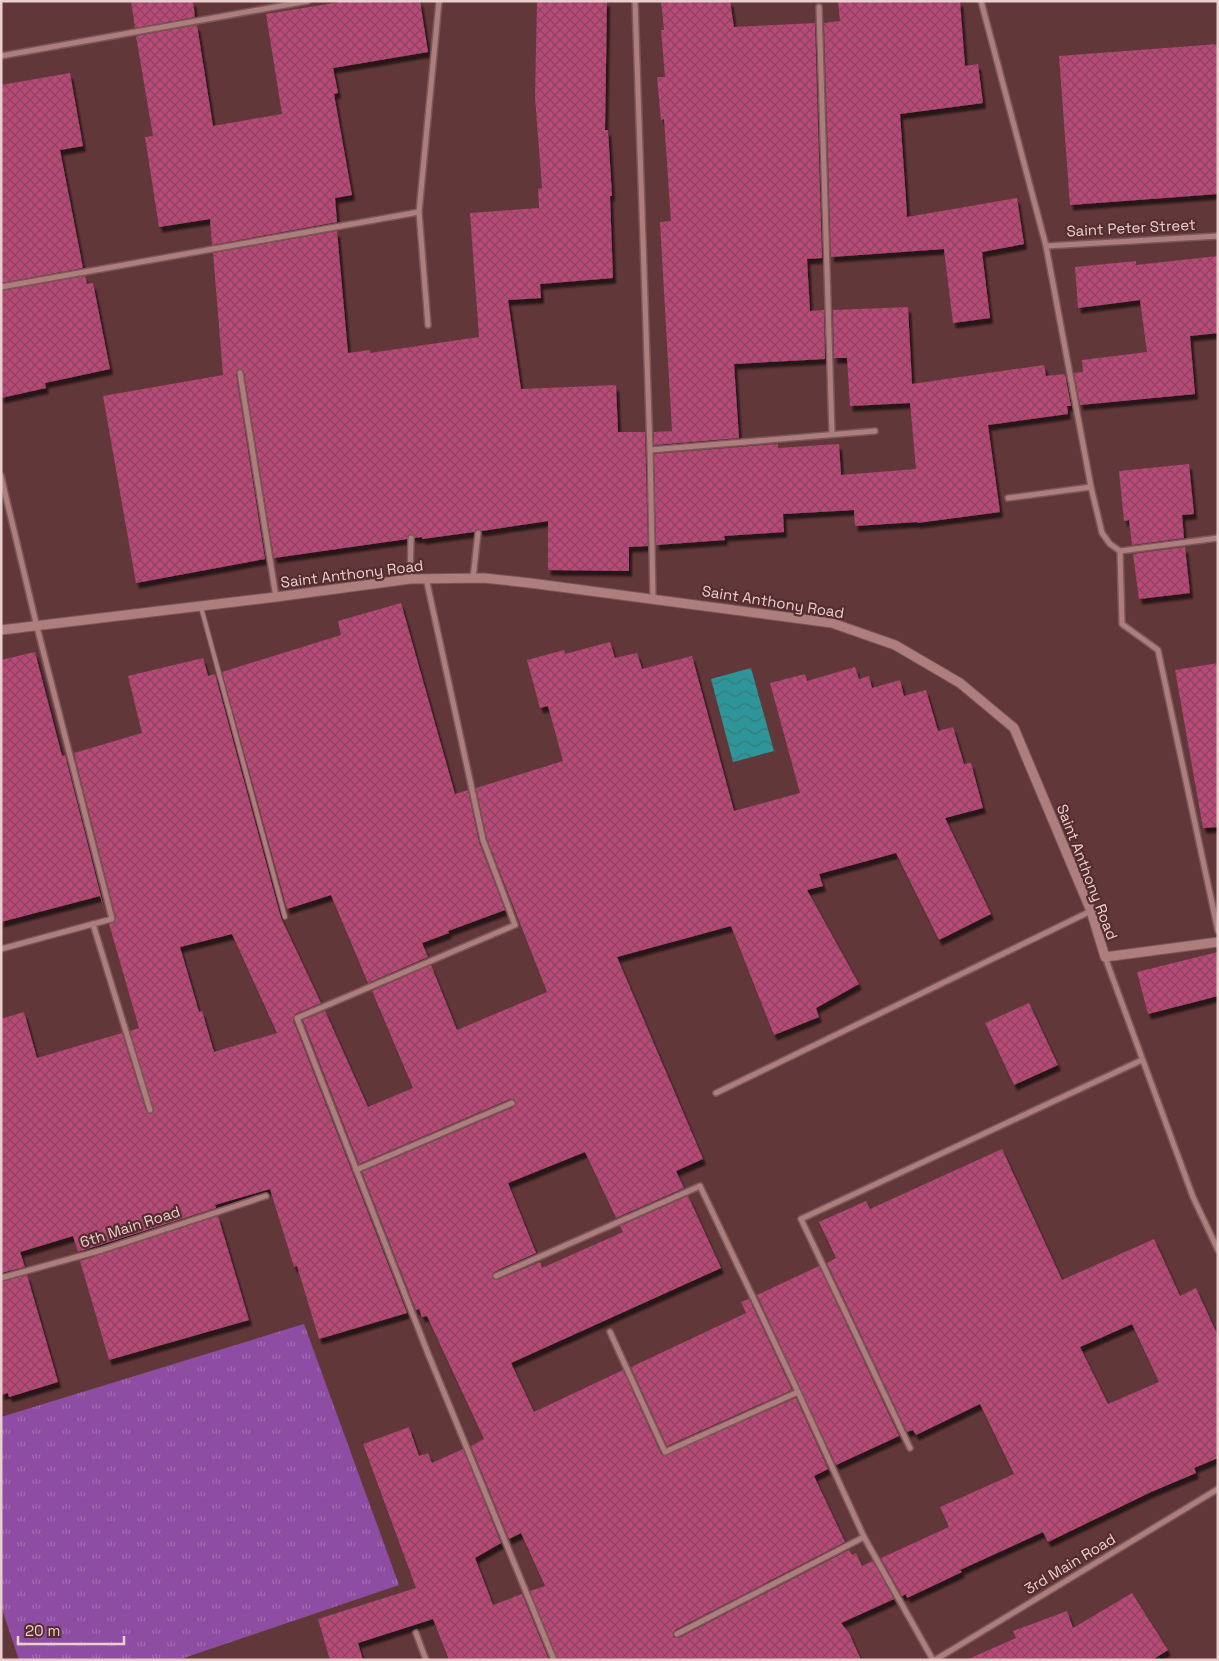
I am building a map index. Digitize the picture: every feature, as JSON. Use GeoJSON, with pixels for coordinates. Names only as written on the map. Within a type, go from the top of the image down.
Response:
{"type":"FeatureCollection","features":[{"type":"Feature","properties":{"kind":"street"},"geometry":{"type":"LineString","coordinates":[[1,56],[308,1]]}},
{"type":"Feature","properties":{"kind":"street"},"geometry":{"type":"LineString","coordinates":[[428,325],[420,212],[439,1]]}},
{"type":"Feature","properties":{"kind":"street"},"geometry":{"type":"LineString","coordinates":[[635,1],[653,598]]}},
{"type":"Feature","properties":{"kind":"street"},"geometry":{"type":"LineString","coordinates":[[981,1],[1046,246],[1090,487],[1102,533],[1110,544],[1120,551],[1218,538]]}},
{"type":"Feature","properties":{"kind":"street"},"geometry":{"type":"LineString","coordinates":[[818,7],[832,434]]}},
{"type":"Feature","properties":{"kind":"street"},"geometry":{"type":"LineString","coordinates":[[1,287],[420,212]]}},
{"type":"Feature","properties":{"kind":"street","name":"Saint Peter Street"},"geometry":{"type":"LineString","coordinates":[[1046,246],[1218,236]]}},
{"type":"Feature","properties":{"kind":"street"},"geometry":{"type":"LineString","coordinates":[[240,373],[276,598]]}},
{"type":"Feature","properties":{"kind":"street"},"geometry":{"type":"LineString","coordinates":[[650,450],[875,431]]}},
{"type":"Feature","properties":{"kind":"street"},"geometry":{"type":"LineString","coordinates":[[1,476],[37,627],[112,919],[1,949]]}},
{"type":"Feature","properties":{"kind":"street"},"geometry":{"type":"LineString","coordinates":[[1008,498],[1090,487]]}},
{"type":"Feature","properties":{"kind":"street"},"geometry":{"type":"LineString","coordinates":[[473,578],[478,533]]}},
{"type":"Feature","properties":{"kind":"street"},"geometry":{"type":"LineString","coordinates":[[410,538],[410,578]]}},
{"type":"Feature","properties":{"kind":"street"},"geometry":{"type":"LineString","coordinates":[[1120,551],[1122,624],[1158,650],[1218,931]]}},
{"type":"Feature","properties":{"kind":"street"},"geometry":{"type":"LineString","coordinates":[[426,577],[483,840],[515,925],[297,1018],[429,1356],[554,1660]]}},
{"type":"Feature","properties":{"kind":"street","name":"Saint Anthony Road"},"geometry":{"type":"LineString","coordinates":[[1,630],[276,598],[426,577],[473,578],[530,583],[832,623],[895,645],[960,683],[1014,728],[1091,911],[1105,957],[1193,1197],[1218,1250]]}},
{"type":"Feature","properties":{"kind":"street"},"geometry":{"type":"LineString","coordinates":[[716,1093],[1091,911]]}},
{"type":"Feature","properties":{"kind":"street"},"geometry":{"type":"LineString","coordinates":[[93,924],[150,1110]]}},
{"type":"Feature","properties":{"kind":"street"},"geometry":{"type":"LineString","coordinates":[[1105,957],[1218,942]]}},
{"type":"Feature","properties":{"kind":"street"},"geometry":{"type":"LineString","coordinates":[[910,1448],[801,1219],[1142,1060]]}},
{"type":"Feature","properties":{"kind":"street"},"geometry":{"type":"LineString","coordinates":[[356,1170],[512,1103]]}},
{"type":"Feature","properties":{"kind":"street"},"geometry":{"type":"LineString","coordinates":[[496,1276],[700,1186],[798,1392],[864,1537],[934,1660]]}},
{"type":"Feature","properties":{"kind":"street","name":"6th Main Road"},"geometry":{"type":"LineString","coordinates":[[1,1278],[102,1250],[266,1196]]}},
{"type":"Feature","properties":{"kind":"street"},"geometry":{"type":"LineString","coordinates":[[610,1332],[665,1452],[798,1392]]}},
{"type":"Feature","properties":{"kind":"street","name":"3rd Main Road"},"geometry":{"type":"LineString","coordinates":[[934,1660],[1218,1489]]}},
{"type":"Feature","properties":{"kind":"street"},"geometry":{"type":"LineString","coordinates":[[677,1634],[864,1537]]}},
{"type":"Feature","properties":{"kind":"street"},"geometry":{"type":"LineString","coordinates":[[416,1633],[426,1660]]}},
{"type":"Feature","properties":{"kind":"lane"},"geometry":{"type":"LineString","coordinates":[[201,607],[285,917]]}},
{"type":"Feature","properties":{"kind":"green space"},"geometry":{"type":"Polygon","coordinates":[[[304,1324],[399,1585],[178,1660],[19,1660],[1,1606],[1,1417],[304,1324]]]}},
{"type":"Feature","properties":{"kind":"water"},"geometry":{"type":"Polygon","coordinates":[[[751,668],[774,751],[733,762],[711,679],[751,668]]]}},
{"type":"Feature","properties":{"kind":"building"},"geometry":{"type":"Polygon","coordinates":[[[131,1],[193,1],[195,17],[135,28],[131,1]]]}},
{"type":"Feature","properties":{"kind":"building"},"geometry":{"type":"Polygon","coordinates":[[[346,1],[420,1],[428,52],[333,68],[338,93],[334,94],[352,195],[335,198],[337,222],[212,245],[210,219],[159,227],[145,137],[153,136],[136,36],[197,25],[213,126],[282,114],[266,14],[346,1]]]}},
{"type":"Feature","properties":{"kind":"building"},"geometry":{"type":"Polygon","coordinates":[[[537,1],[607,1],[605,130],[608,130],[612,196],[610,196],[613,278],[540,284],[541,298],[508,300],[521,389],[616,385],[618,432],[645,432],[648,546],[629,547],[629,571],[548,570],[548,521],[482,531],[478,529],[474,532],[422,539],[422,537],[415,538],[411,534],[408,535],[407,539],[274,558],[244,372],[240,369],[237,370],[236,374],[265,559],[136,583],[103,396],[223,375],[213,253],[337,231],[348,353],[370,350],[370,353],[479,337],[470,213],[539,208],[538,189],[542,188],[535,97],[537,1]]]}},
{"type":"Feature","properties":{"kind":"building"},"geometry":{"type":"Polygon","coordinates":[[[661,1],[730,1],[734,27],[815,23],[822,258],[807,259],[810,311],[824,310],[825,359],[734,364],[739,438],[654,445],[654,432],[672,431],[660,222],[671,221],[664,119],[661,120],[657,77],[665,77],[661,30],[664,30],[661,1]]]}},
{"type":"Feature","properties":{"kind":"building"},"geometry":{"type":"Polygon","coordinates":[[[838,1],[960,1],[965,66],[978,64],[983,103],[900,114],[907,217],[1017,198],[1024,244],[982,252],[990,318],[953,323],[944,249],[831,257],[824,23],[840,21],[838,1]]]}},
{"type":"Feature","properties":{"kind":"building"},"geometry":{"type":"Polygon","coordinates":[[[1218,44],[1218,194],[1070,205],[1059,56],[1218,44]]]}},
{"type":"Feature","properties":{"kind":"building"},"geometry":{"type":"Polygon","coordinates":[[[70,73],[83,146],[60,150],[83,268],[1,283],[1,85],[70,73]]]}},
{"type":"Feature","properties":{"kind":"building"},"geometry":{"type":"Polygon","coordinates":[[[1218,256],[1218,333],[1190,336],[1195,394],[1080,405],[1074,373],[1083,372],[1082,360],[1147,352],[1140,300],[1078,308],[1075,267],[1136,261],[1136,265],[1218,256]]]}},
{"type":"Feature","properties":{"kind":"building"},"geometry":{"type":"Polygon","coordinates":[[[85,276],[87,284],[93,283],[110,369],[45,383],[46,388],[1,398],[1,291],[85,276]]]}},
{"type":"Feature","properties":{"kind":"building"},"geometry":{"type":"Polygon","coordinates":[[[908,307],[912,384],[1044,365],[1046,376],[1065,374],[1071,406],[1067,406],[1068,414],[988,425],[1000,512],[917,523],[855,526],[854,510],[783,514],[784,532],[724,536],[725,540],[656,545],[654,454],[778,444],[778,448],[839,444],[841,475],[916,469],[910,403],[850,406],[847,358],[834,358],[833,310],[908,307]]]}},
{"type":"Feature","properties":{"kind":"building"},"geometry":{"type":"Polygon","coordinates":[[[1189,464],[1194,514],[1182,515],[1184,538],[1132,545],[1129,520],[1124,521],[1119,471],[1189,464]]]}},
{"type":"Feature","properties":{"kind":"building"},"geometry":{"type":"Polygon","coordinates":[[[1185,547],[1190,593],[1139,599],[1133,554],[1185,547]]]}},
{"type":"Feature","properties":{"kind":"building"},"geometry":{"type":"Polygon","coordinates":[[[401,603],[455,794],[468,790],[479,842],[505,910],[448,931],[449,933],[422,943],[428,957],[368,983],[331,895],[287,909],[222,672],[341,635],[338,621],[401,603]]]}},
{"type":"Feature","properties":{"kind":"building"},"geometry":{"type":"Polygon","coordinates":[[[610,642],[615,658],[637,653],[642,669],[692,656],[734,811],[800,793],[770,683],[805,674],[807,681],[855,667],[859,679],[869,676],[872,688],[900,680],[904,696],[926,690],[938,731],[953,727],[964,764],[971,763],[983,808],[945,818],[991,914],[939,940],[896,853],[819,874],[823,886],[807,890],[859,984],[816,1008],[819,1017],[774,1035],[731,926],[617,957],[703,1159],[676,1171],[684,1188],[616,1218],[585,1152],[508,1183],[536,1253],[494,1272],[492,1275],[493,1279],[497,1280],[540,1262],[542,1268],[623,1232],[620,1226],[688,1196],[721,1268],[511,1363],[534,1412],[623,1370],[661,1454],[664,1456],[796,1398],[828,1469],[814,1476],[845,1542],[675,1630],[673,1636],[679,1638],[849,1550],[852,1555],[856,1553],[862,1566],[873,1561],[894,1599],[841,1623],[849,1633],[861,1660],[558,1660],[530,1591],[545,1586],[521,1533],[509,1539],[471,1446],[484,1439],[427,1316],[422,1317],[419,1309],[416,1310],[362,1172],[514,1107],[516,1102],[514,1099],[510,1099],[359,1164],[303,1020],[325,1011],[368,1107],[413,1088],[372,991],[431,965],[457,1030],[547,992],[487,839],[476,788],[563,761],[548,706],[540,708],[527,660],[564,650],[565,654],[610,642]]]}},
{"type":"Feature","properties":{"kind":"building"},"geometry":{"type":"Polygon","coordinates":[[[35,652],[62,756],[65,755],[106,916],[100,896],[1,922],[1,660],[35,652]]]}},
{"type":"Feature","properties":{"kind":"building"},"geometry":{"type":"Polygon","coordinates":[[[203,658],[208,676],[215,674],[281,918],[321,1003],[295,1014],[293,1020],[407,1313],[319,1339],[297,1266],[294,1267],[270,1189],[215,1205],[216,1208],[78,1252],[73,1236],[20,1252],[25,1267],[1,1273],[1,1019],[24,1012],[37,1058],[122,1033],[146,1111],[150,1114],[154,1111],[130,1031],[139,1028],[109,924],[115,922],[116,918],[74,753],[142,733],[128,676],[203,658]],[[232,934],[180,947],[199,1012],[202,1011],[214,1052],[277,1033],[232,934]]]}},
{"type":"Feature","properties":{"kind":"building"},"geometry":{"type":"Polygon","coordinates":[[[1218,663],[1218,827],[1203,828],[1175,670],[1218,663]]]}},
{"type":"Feature","properties":{"kind":"building"},"geometry":{"type":"Polygon","coordinates":[[[1218,952],[1218,996],[1148,1014],[1137,972],[1218,952]]]}},
{"type":"Feature","properties":{"kind":"building"},"geometry":{"type":"Polygon","coordinates":[[[1029,1003],[1058,1065],[1014,1085],[985,1023],[1029,1003]]]}},
{"type":"Feature","properties":{"kind":"building"},"geometry":{"type":"Polygon","coordinates":[[[1002,1149],[1062,1280],[1154,1239],[1180,1296],[1196,1288],[1218,1336],[1218,1458],[1194,1468],[1196,1473],[1151,1492],[1048,1542],[1043,1532],[960,1570],[962,1572],[907,1598],[906,1594],[902,1596],[881,1558],[949,1527],[940,1507],[1014,1474],[980,1404],[916,1435],[913,1430],[907,1432],[827,1263],[836,1258],[819,1222],[866,1201],[870,1209],[1002,1149]],[[1132,1324],[1080,1347],[1108,1404],[1159,1382],[1132,1324]]]}},
{"type":"Feature","properties":{"kind":"building"},"geometry":{"type":"Polygon","coordinates":[[[218,1216],[249,1320],[109,1360],[80,1261],[218,1216]]]}},
{"type":"Feature","properties":{"kind":"building"},"geometry":{"type":"Polygon","coordinates":[[[819,1266],[899,1436],[836,1465],[757,1295],[819,1266]]]}},
{"type":"Feature","properties":{"kind":"building"},"geometry":{"type":"Polygon","coordinates":[[[27,1275],[58,1382],[9,1397],[8,1393],[1,1395],[1,1282],[27,1275]]]}},
{"type":"Feature","properties":{"kind":"building"},"geometry":{"type":"Polygon","coordinates":[[[749,1299],[792,1390],[667,1446],[631,1367],[746,1313],[741,1302],[749,1299]]]}},
{"type":"Feature","properties":{"kind":"building"},"geometry":{"type":"Polygon","coordinates":[[[409,1427],[419,1456],[428,1453],[432,1463],[463,1449],[501,1543],[475,1558],[493,1605],[522,1594],[549,1660],[449,1660],[433,1619],[358,1643],[363,1660],[330,1660],[318,1619],[416,1588],[363,1444],[409,1427]]]}},
{"type":"Feature","properties":{"kind":"building"},"geometry":{"type":"Polygon","coordinates":[[[1132,1593],[1168,1650],[1152,1660],[966,1660],[1016,1638],[1013,1631],[1067,1611],[1073,1628],[1132,1593]]]}}]}
